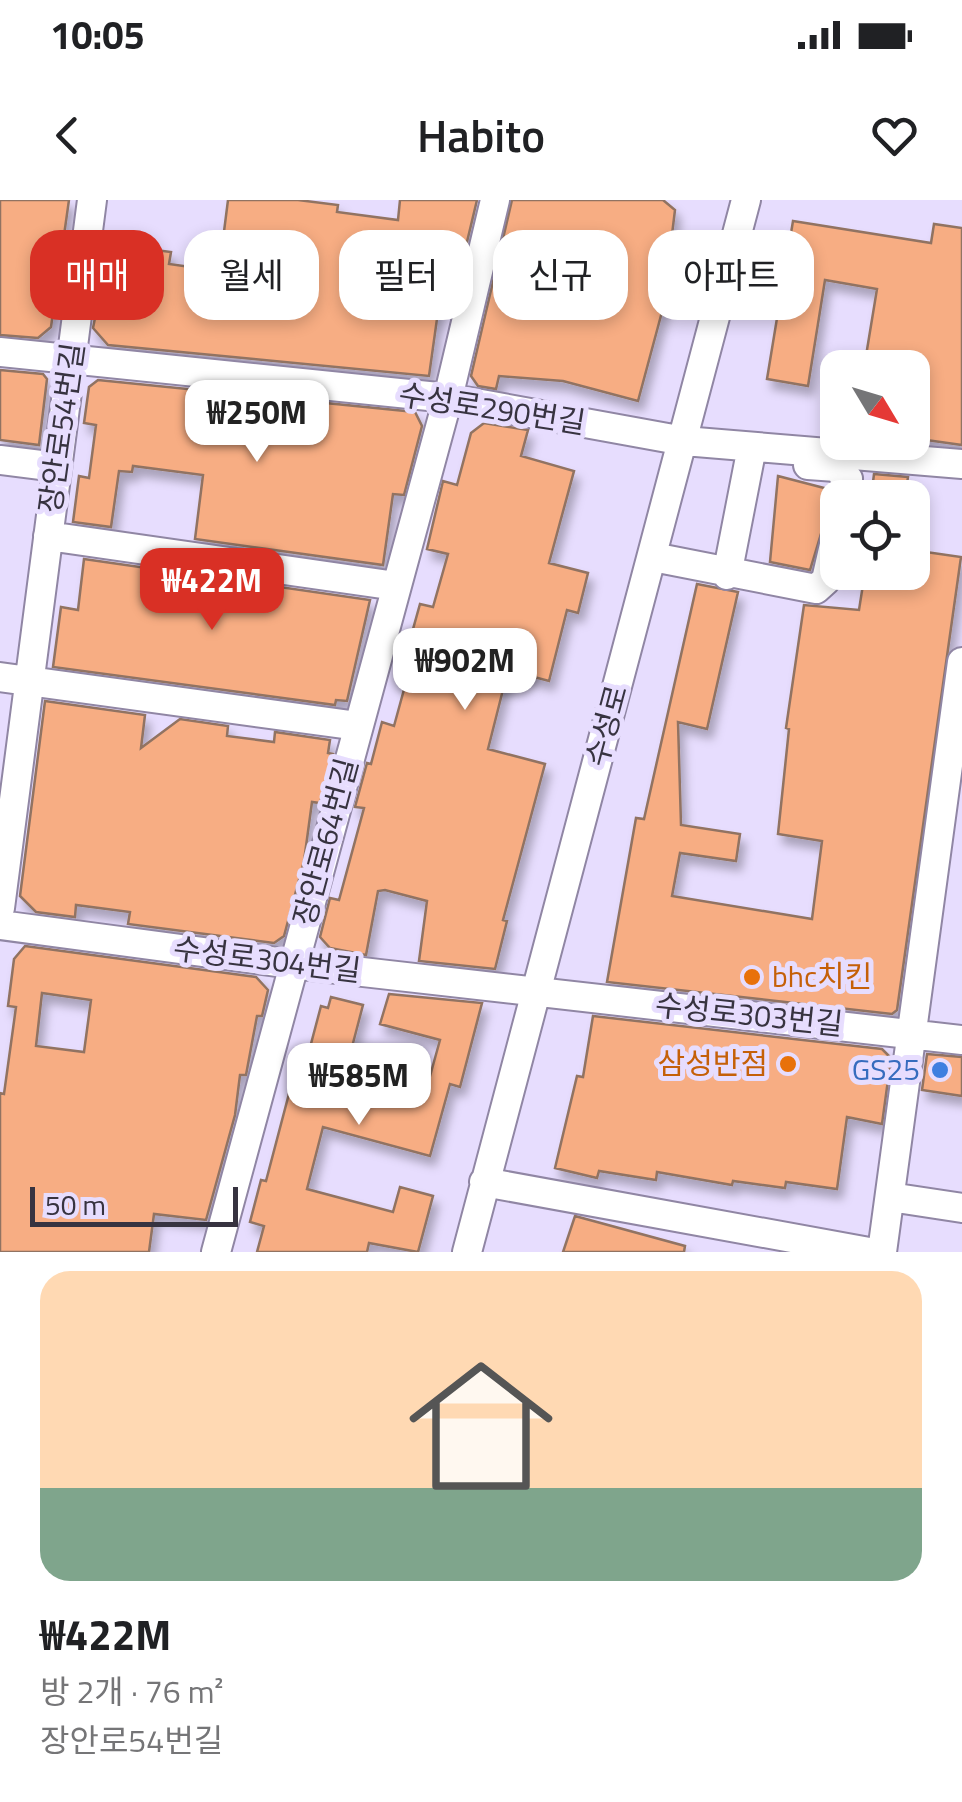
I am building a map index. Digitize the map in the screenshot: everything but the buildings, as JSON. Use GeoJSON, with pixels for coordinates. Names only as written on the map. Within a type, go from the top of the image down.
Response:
{"type":"FeatureCollection","features":[{"type":"Feature","properties":{"kind":"street","name":"장안로54번길"},"geometry":{"type":"LineString","coordinates":[[0,908],[92,200]]}},
{"type":"Feature","properties":{"kind":"street","name":"장안로64번길"},"geometry":{"type":"LineString","coordinates":[[216,1252],[448,398],[495,200]]}},
{"type":"Feature","properties":{"kind":"street","name":"수성로"},"geometry":{"type":"LineString","coordinates":[[466,1252],[746,200]]}},
{"type":"Feature","properties":{"kind":"street","name":"수성로290번길"},"geometry":{"type":"LineString","coordinates":[[0,352],[448,398],[752,454]]}},
{"type":"Feature","properties":{"kind":"street"},"geometry":{"type":"LineString","coordinates":[[752,454],[962,464]]}},
{"type":"Feature","properties":{"kind":"street"},"geometry":{"type":"LineString","coordinates":[[752,454],[836,467],[848,480]]}},
{"type":"Feature","properties":{"kind":"street"},"geometry":{"type":"LineString","coordinates":[[726,575],[752,454]]}},
{"type":"Feature","properties":{"kind":"street"},"geometry":{"type":"LineString","coordinates":[[0,460],[57,467]]}},
{"type":"Feature","properties":{"kind":"street","name":"장안로54번길"},"geometry":{"type":"LineString","coordinates":[[48,536],[396,586]]}},
{"type":"Feature","properties":{"kind":"street"},"geometry":{"type":"LineString","coordinates":[[653,557],[726,575],[816,589],[820,585]]}},
{"type":"Feature","properties":{"kind":"street"},"geometry":{"type":"LineString","coordinates":[[882,1252],[962,662]]}},
{"type":"Feature","properties":{"kind":"street"},"geometry":{"type":"LineString","coordinates":[[0,677],[358,726]]}},
{"type":"Feature","properties":{"kind":"street","name":"수성로304번길"},"geometry":{"type":"LineString","coordinates":[[0,925],[292,964],[536,991]]}},
{"type":"Feature","properties":{"kind":"street","name":"수성로303번길"},"geometry":{"type":"LineString","coordinates":[[536,991],[962,1040]]}},
{"type":"Feature","properties":{"kind":"street"},"geometry":{"type":"LineString","coordinates":[[484,1182],[869,1252]]}},
{"type":"Feature","properties":{"kind":"street"},"geometry":{"type":"LineString","coordinates":[[890,1197],[962,1208]]}},
{"type":"Feature","properties":{"kind":"place","name":"bhc치킨"},"geometry":{"type":"Point","coordinates":[752,977]}},
{"type":"Feature","properties":{"kind":"place","name":"삼성반점"},"geometry":{"type":"Point","coordinates":[788,1064]}},
{"type":"Feature","properties":{"kind":"place","name":"GS25"},"geometry":{"type":"Point","coordinates":[940,1070]}}]}
